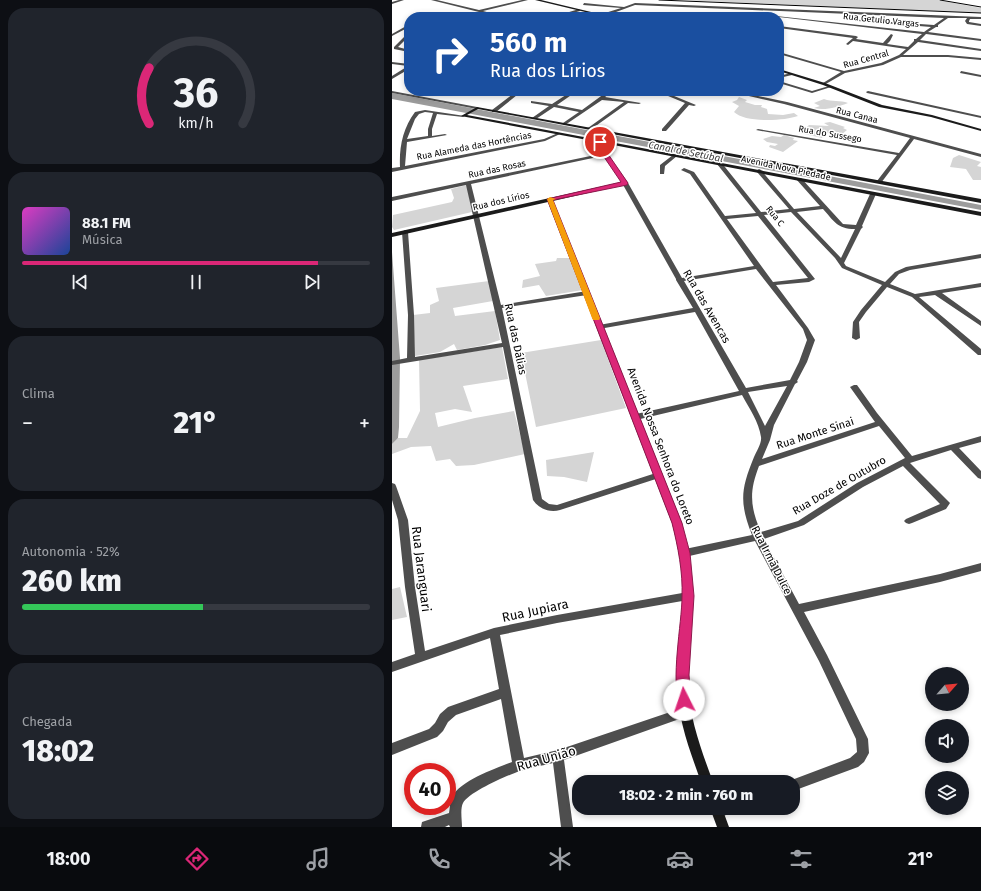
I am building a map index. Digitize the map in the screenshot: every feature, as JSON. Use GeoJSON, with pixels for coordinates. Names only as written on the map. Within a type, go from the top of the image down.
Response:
{"type":"FeatureCollection","features":[{"type":"Feature","properties":{"kind":"street"},"geometry":{"type":"LineString","coordinates":[[392,3],[402,0]]}},
{"type":"Feature","properties":{"kind":"street"},"geometry":{"type":"LineString","coordinates":[[433,0],[479,12],[526,0]]}},
{"type":"Feature","properties":{"kind":"street"},"geometry":{"type":"LineString","coordinates":[[499,0],[512,4]]}},
{"type":"Feature","properties":{"kind":"street"},"geometry":{"type":"LineString","coordinates":[[537,0],[589,12]]}},
{"type":"Feature","properties":{"kind":"street"},"geometry":{"type":"LineString","coordinates":[[584,4],[625,7]]}},
{"type":"Feature","properties":{"kind":"street"},"geometry":{"type":"LineString","coordinates":[[613,12],[638,4],[981,18]]}},
{"type":"Feature","properties":{"kind":"street"},"geometry":{"type":"LineString","coordinates":[[692,10],[703,11],[709,7]]}},
{"type":"Feature","properties":{"kind":"street"},"geometry":{"type":"LineString","coordinates":[[572,12],[579,10]]}},
{"type":"Feature","properties":{"kind":"street"},"geometry":{"type":"LineString","coordinates":[[872,32],[877,22],[876,14]]}},
{"type":"Feature","properties":{"kind":"street","name":"Rua Central"},"geometry":{"type":"LineString","coordinates":[[824,84],[844,72],[882,64],[900,56],[915,40],[925,32],[937,26],[947,17]]}},
{"type":"Feature","properties":{"kind":"street","name":"Rua Getulio Vargas"},"geometry":{"type":"LineString","coordinates":[[784,18],[874,28],[925,32],[981,40]]}},
{"type":"Feature","properties":{"kind":"street"},"geometry":{"type":"LineString","coordinates":[[827,18],[937,26]]}},
{"type":"Feature","properties":{"kind":"street"},"geometry":{"type":"LineString","coordinates":[[969,18],[967,21],[968,23],[981,25]]}},
{"type":"Feature","properties":{"kind":"street"},"geometry":{"type":"LineString","coordinates":[[784,28],[856,37]]}},
{"type":"Feature","properties":{"kind":"street"},"geometry":{"type":"LineString","coordinates":[[392,35],[404,29]]}},
{"type":"Feature","properties":{"kind":"street"},"geometry":{"type":"LineString","coordinates":[[848,44],[859,32]]}},
{"type":"Feature","properties":{"kind":"street"},"geometry":{"type":"LineString","coordinates":[[968,38],[971,36],[981,35]]}},
{"type":"Feature","properties":{"kind":"street"},"geometry":{"type":"LineString","coordinates":[[883,45],[891,36]]}},
{"type":"Feature","properties":{"kind":"street"},"geometry":{"type":"LineString","coordinates":[[853,40],[907,48]]}},
{"type":"Feature","properties":{"kind":"street"},"geometry":{"type":"LineString","coordinates":[[915,40],[981,50]]}},
{"type":"Feature","properties":{"kind":"street"},"geometry":{"type":"LineString","coordinates":[[402,41],[395,49],[404,50]]}},
{"type":"Feature","properties":{"kind":"street"},"geometry":{"type":"LineString","coordinates":[[784,54],[844,72]]}},
{"type":"Feature","properties":{"kind":"street"},"geometry":{"type":"LineString","coordinates":[[900,56],[948,56],[981,59]]}},
{"type":"Feature","properties":{"kind":"street"},"geometry":{"type":"LineString","coordinates":[[392,63],[404,65]]}},
{"type":"Feature","properties":{"kind":"street"},"geometry":{"type":"LineString","coordinates":[[392,78],[404,70]]}},
{"type":"Feature","properties":{"kind":"street"},"geometry":{"type":"LineString","coordinates":[[784,72],[824,84],[881,106],[939,118],[981,130]]}},
{"type":"Feature","properties":{"kind":"street"},"geometry":{"type":"LineString","coordinates":[[961,72],[981,76]]}},
{"type":"Feature","properties":{"kind":"street"},"geometry":{"type":"LineString","coordinates":[[784,78],[791,74]]}},
{"type":"Feature","properties":{"kind":"street"},"geometry":{"type":"LineString","coordinates":[[784,82],[812,92],[830,87]]}},
{"type":"Feature","properties":{"kind":"street","name":"Avenida Nova Piedade"},"geometry":{"type":"LineString","coordinates":[[392,92],[404,94]]}},
{"type":"Feature","properties":{"kind":"street"},"geometry":{"type":"LineString","coordinates":[[868,92],[981,117]]}},
{"type":"Feature","properties":{"kind":"street","name":"Avenida Nova Piedade"},"geometry":{"type":"LineString","coordinates":[[413,96],[981,201]]}},
{"type":"Feature","properties":{"kind":"street"},"geometry":{"type":"LineString","coordinates":[[494,111],[514,96]]}},
{"type":"Feature","properties":{"kind":"street"},"geometry":{"type":"LineString","coordinates":[[534,118],[568,96]]}},
{"type":"Feature","properties":{"kind":"street"},"geometry":{"type":"LineString","coordinates":[[565,124],[603,96]]}},
{"type":"Feature","properties":{"kind":"street"},"geometry":{"type":"LineString","coordinates":[[670,96],[694,105]]}},
{"type":"Feature","properties":{"kind":"street","name":"Rua Canaa"},"geometry":{"type":"LineString","coordinates":[[755,96],[981,156]]}},
{"type":"Feature","properties":{"kind":"street"},"geometry":{"type":"LineString","coordinates":[[600,98],[639,103]]}},
{"type":"Feature","properties":{"kind":"street"},"geometry":{"type":"LineString","coordinates":[[534,102],[583,111]]}},
{"type":"Feature","properties":{"kind":"street"},"geometry":{"type":"LineString","coordinates":[[590,129],[627,102]]}},
{"type":"Feature","properties":{"kind":"street"},"geometry":{"type":"LineString","coordinates":[[664,130],[688,103]]}},
{"type":"Feature","properties":{"kind":"street"},"geometry":{"type":"LineString","coordinates":[[403,168],[402,159],[409,127],[417,113],[423,111],[465,115],[476,108]]}},
{"type":"Feature","properties":{"kind":"street"},"geometry":{"type":"LineString","coordinates":[[939,118],[950,111]]}},
{"type":"Feature","properties":{"kind":"street"},"geometry":{"type":"LineString","coordinates":[[430,137],[430,129],[435,113]]}},
{"type":"Feature","properties":{"kind":"street","name":"Avenida Nova Piedade"},"geometry":{"type":"LineString","coordinates":[[465,115],[600,142],[759,170],[873,194],[981,214]]}},
{"type":"Feature","properties":{"kind":"street","name":"Rua do Sussego"},"geometry":{"type":"LineString","coordinates":[[758,130],[899,154]]}},
{"type":"Feature","properties":{"kind":"street","name":"Rua Alameda das Hortências"},"geometry":{"type":"LineString","coordinates":[[393,170],[545,140],[558,134]]}},
{"type":"Feature","properties":{"kind":"street"},"geometry":{"type":"LineString","coordinates":[[406,141],[445,135]]}},
{"type":"Feature","properties":{"kind":"street"},"geometry":{"type":"LineString","coordinates":[[879,182],[899,154],[913,138]]}},
{"type":"Feature","properties":{"kind":"street"},"geometry":{"type":"LineString","coordinates":[[600,142],[605,154],[625,183]]}},
{"type":"Feature","properties":{"kind":"street","name":"Rua das Rosas"},"geometry":{"type":"LineString","coordinates":[[392,199],[605,154]]}},
{"type":"Feature","properties":{"kind":"street"},"geometry":{"type":"LineString","coordinates":[[662,173],[663,164],[676,156]]}},
{"type":"Feature","properties":{"kind":"street","name":"Rua C"},"geometry":{"type":"LineString","coordinates":[[720,163],[812,278],[809,280],[771,284]]}},
{"type":"Feature","properties":{"kind":"street","name":"Rua Irmã Dulce"},"geometry":{"type":"LineString","coordinates":[[684,170],[692,173],[758,267],[810,335],[811,340],[794,382],[769,426],[766,441],[756,464],[746,500],[751,520],[758,536],[797,609],[862,739],[864,751],[861,758],[854,763],[800,782]]}},
{"type":"Feature","properties":{"kind":"street"},"geometry":{"type":"LineString","coordinates":[[759,170],[793,211],[844,267],[914,296],[981,353]]}},
{"type":"Feature","properties":{"kind":"street"},"geometry":{"type":"LineString","coordinates":[[799,179],[841,225],[848,227],[860,227]]}},
{"type":"Feature","properties":{"kind":"street","name":"Rua dos Lírios"},"geometry":{"type":"LineString","coordinates":[[392,235],[625,183]]}},
{"type":"Feature","properties":{"kind":"street","name":"Rua das Avencas"},"geometry":{"type":"LineString","coordinates":[[625,183],[744,392],[760,422],[766,441]]}},
{"type":"Feature","properties":{"kind":"street","name":"Rua das Dálias"},"geometry":{"type":"LineString","coordinates":[[468,184],[498,307],[538,500],[543,506],[557,508],[659,475]]}},
{"type":"Feature","properties":{"kind":"street"},"geometry":{"type":"LineString","coordinates":[[841,264],[852,239],[860,227],[873,194]]}},
{"type":"Feature","properties":{"kind":"street","name":"Avenida Nossa Senhora do Loreto"},"geometry":{"type":"LineString","coordinates":[[550,199],[677,523],[685,553],[688,596],[682,675],[685,712],[690,735],[704,775]]}},
{"type":"Feature","properties":{"kind":"street"},"geometry":{"type":"LineString","coordinates":[[724,218],[824,207]]}},
{"type":"Feature","properties":{"kind":"street"},"geometry":{"type":"LineString","coordinates":[[405,232],[411,315],[408,360]]}},
{"type":"Feature","properties":{"kind":"street"},"geometry":{"type":"LineString","coordinates":[[856,338],[856,322],[863,311],[897,273],[908,268],[981,256]]}},
{"type":"Feature","properties":{"kind":"street"},"geometry":{"type":"LineString","coordinates":[[679,280],[758,267]]}},
{"type":"Feature","properties":{"kind":"street"},"geometry":{"type":"LineString","coordinates":[[914,296],[981,286]]}},
{"type":"Feature","properties":{"kind":"street"},"geometry":{"type":"LineString","coordinates":[[973,287],[981,293]]}},
{"type":"Feature","properties":{"kind":"street"},"geometry":{"type":"LineString","coordinates":[[498,307],[587,293]]}},
{"type":"Feature","properties":{"kind":"street"},"geometry":{"type":"LineString","coordinates":[[937,293],[981,324]]}},
{"type":"Feature","properties":{"kind":"street"},"geometry":{"type":"LineString","coordinates":[[599,327],[696,310]]}},
{"type":"Feature","properties":{"kind":"street"},"geometry":{"type":"LineString","coordinates":[[392,363],[506,344]]}},
{"type":"Feature","properties":{"kind":"street"},"geometry":{"type":"LineString","coordinates":[[636,417],[744,392],[747,390],[794,382]]}},
{"type":"Feature","properties":{"kind":"street"},"geometry":{"type":"LineString","coordinates":[[854,387],[907,460],[945,503],[943,508],[909,520]]}},
{"type":"Feature","properties":{"kind":"street","name":"Rua Monte Sinai"},"geometry":{"type":"LineString","coordinates":[[756,464],[881,423]]}},
{"type":"Feature","properties":{"kind":"street","name":"Rua Doze de Outubro"},"geometry":{"type":"LineString","coordinates":[[685,553],[758,536],[801,523],[860,485],[907,460],[981,439]]}},
{"type":"Feature","properties":{"kind":"street"},"geometry":{"type":"LineString","coordinates":[[953,447],[981,476]]}},
{"type":"Feature","properties":{"kind":"street","name":"Rua Jaranguari"},"geometry":{"type":"LineString","coordinates":[[392,486],[403,520],[410,587],[421,658]]}},
{"type":"Feature","properties":{"kind":"street"},"geometry":{"type":"LineString","coordinates":[[797,609],[940,578],[981,567]]}},
{"type":"Feature","properties":{"kind":"street","name":"Rua Jupiara"},"geometry":{"type":"LineString","coordinates":[[392,667],[494,632],[557,619],[688,596]]}},
{"type":"Feature","properties":{"kind":"street"},"geometry":{"type":"LineString","coordinates":[[494,632],[519,765]]}},
{"type":"Feature","properties":{"kind":"street"},"geometry":{"type":"LineString","coordinates":[[392,749],[433,733],[439,727],[444,718],[452,711],[505,692]]}},
{"type":"Feature","properties":{"kind":"street","name":"Rua União"},"geometry":{"type":"LineString","coordinates":[[427,827],[456,822],[457,800],[465,792],[479,783],[519,765],[558,756],[685,712]]}},
{"type":"Feature","properties":{"kind":"street"},"geometry":{"type":"LineString","coordinates":[[558,756],[567,827]]}},
{"type":"Feature","properties":{"kind":"street"},"geometry":{"type":"LineString","coordinates":[[722,815],[724,827]]}},
{"type":"Feature","properties":{"kind":"shaded area"},"geometry":{"type":"Polygon","coordinates":[[[678,0],[938,0],[981,8],[981,13],[678,0]]]}},
{"type":"Feature","properties":{"kind":"shaded area"},"geometry":{"type":"Polygon","coordinates":[[[739,97],[747,100],[745,102],[755,105],[762,105],[761,107],[767,109],[768,114],[783,115],[794,113],[798,116],[784,119],[765,120],[739,116],[734,112],[739,106],[732,102],[737,100],[739,97]]]}},
{"type":"Feature","properties":{"kind":"shaded area"},"geometry":{"type":"Polygon","coordinates":[[[824,99],[848,103],[827,109],[814,108],[820,106],[814,103],[824,99]]]}},
{"type":"Feature","properties":{"kind":"shaded area"},"geometry":{"type":"Polygon","coordinates":[[[830,122],[845,127],[843,128],[847,130],[842,134],[825,133],[822,138],[800,133],[809,125],[829,126],[824,123],[830,122]]]}},
{"type":"Feature","properties":{"kind":"shaded area"},"geometry":{"type":"Polygon","coordinates":[[[784,135],[798,141],[783,152],[769,147],[770,145],[775,146],[778,144],[767,142],[763,139],[772,136],[781,137],[784,135]]]}},
{"type":"Feature","properties":{"kind":"shaded area"},"geometry":{"type":"Polygon","coordinates":[[[959,155],[981,162],[977,166],[981,167],[981,180],[973,180],[966,169],[950,167],[953,158],[959,155]]]}},
{"type":"Feature","properties":{"kind":"shaded area"},"geometry":{"type":"Polygon","coordinates":[[[467,185],[472,212],[394,230],[392,227],[393,215],[452,202],[454,198],[451,189],[467,185]]]}},
{"type":"Feature","properties":{"kind":"shaded area"},"geometry":{"type":"Polygon","coordinates":[[[557,258],[570,258],[583,290],[546,296],[539,285],[522,288],[523,280],[540,276],[535,264],[556,261],[557,258]]]}},
{"type":"Feature","properties":{"kind":"shaded area"},"geometry":{"type":"Polygon","coordinates":[[[489,281],[493,301],[453,308],[455,316],[495,311],[500,340],[485,345],[457,350],[454,344],[440,352],[415,356],[413,315],[430,313],[430,305],[439,301],[436,288],[489,281]]]}},
{"type":"Feature","properties":{"kind":"shaded area"},"geometry":{"type":"Polygon","coordinates":[[[601,340],[626,408],[536,427],[521,353],[601,340]]]}},
{"type":"Feature","properties":{"kind":"shaded area"},"geometry":{"type":"Polygon","coordinates":[[[502,347],[508,379],[463,386],[472,412],[455,409],[435,413],[438,427],[514,411],[525,454],[474,465],[456,466],[450,459],[436,461],[431,446],[411,447],[392,454],[392,444],[398,438],[407,438],[420,411],[419,360],[502,347]]]}},
{"type":"Feature","properties":{"kind":"shaded area"},"geometry":{"type":"Polygon","coordinates":[[[594,452],[587,482],[564,477],[547,476],[546,460],[594,452]]]}},
{"type":"Feature","properties":{"kind":"shaded area"},"geometry":{"type":"Polygon","coordinates":[[[400,587],[407,617],[392,620],[392,589],[400,587]]]}},
{"type":"Feature","properties":{"kind":"water","name":"Canal de Setúbal"},"geometry":{"type":"Polygon","coordinates":[[[392,93],[981,205],[981,210],[392,99],[392,93]]]}},
{"type":"Feature","properties":{"kind":"water"},"geometry":{"type":"Polygon","coordinates":[[[392,252],[400,358],[398,438],[392,444],[392,252]]]}},
{"type":"Feature","properties":{"kind":"tram line"},"geometry":{"type":"LineString","coordinates":[[659,0],[981,13]]}},
{"type":"Feature","properties":{"kind":"tram line"},"geometry":{"type":"LineString","coordinates":[[940,0],[981,7]]}},
{"type":"Feature","properties":{"kind":"slow traffic"},"geometry":{"type":"LineString","coordinates":[[552,199],[550,199],[596,318]]}},
{"type":"Feature","properties":{"kind":"route"},"geometry":{"type":"LineString","coordinates":[[600,142],[605,154],[625,183],[550,199],[677,523],[685,553],[688,596],[682,675],[684,700]]}}]}
